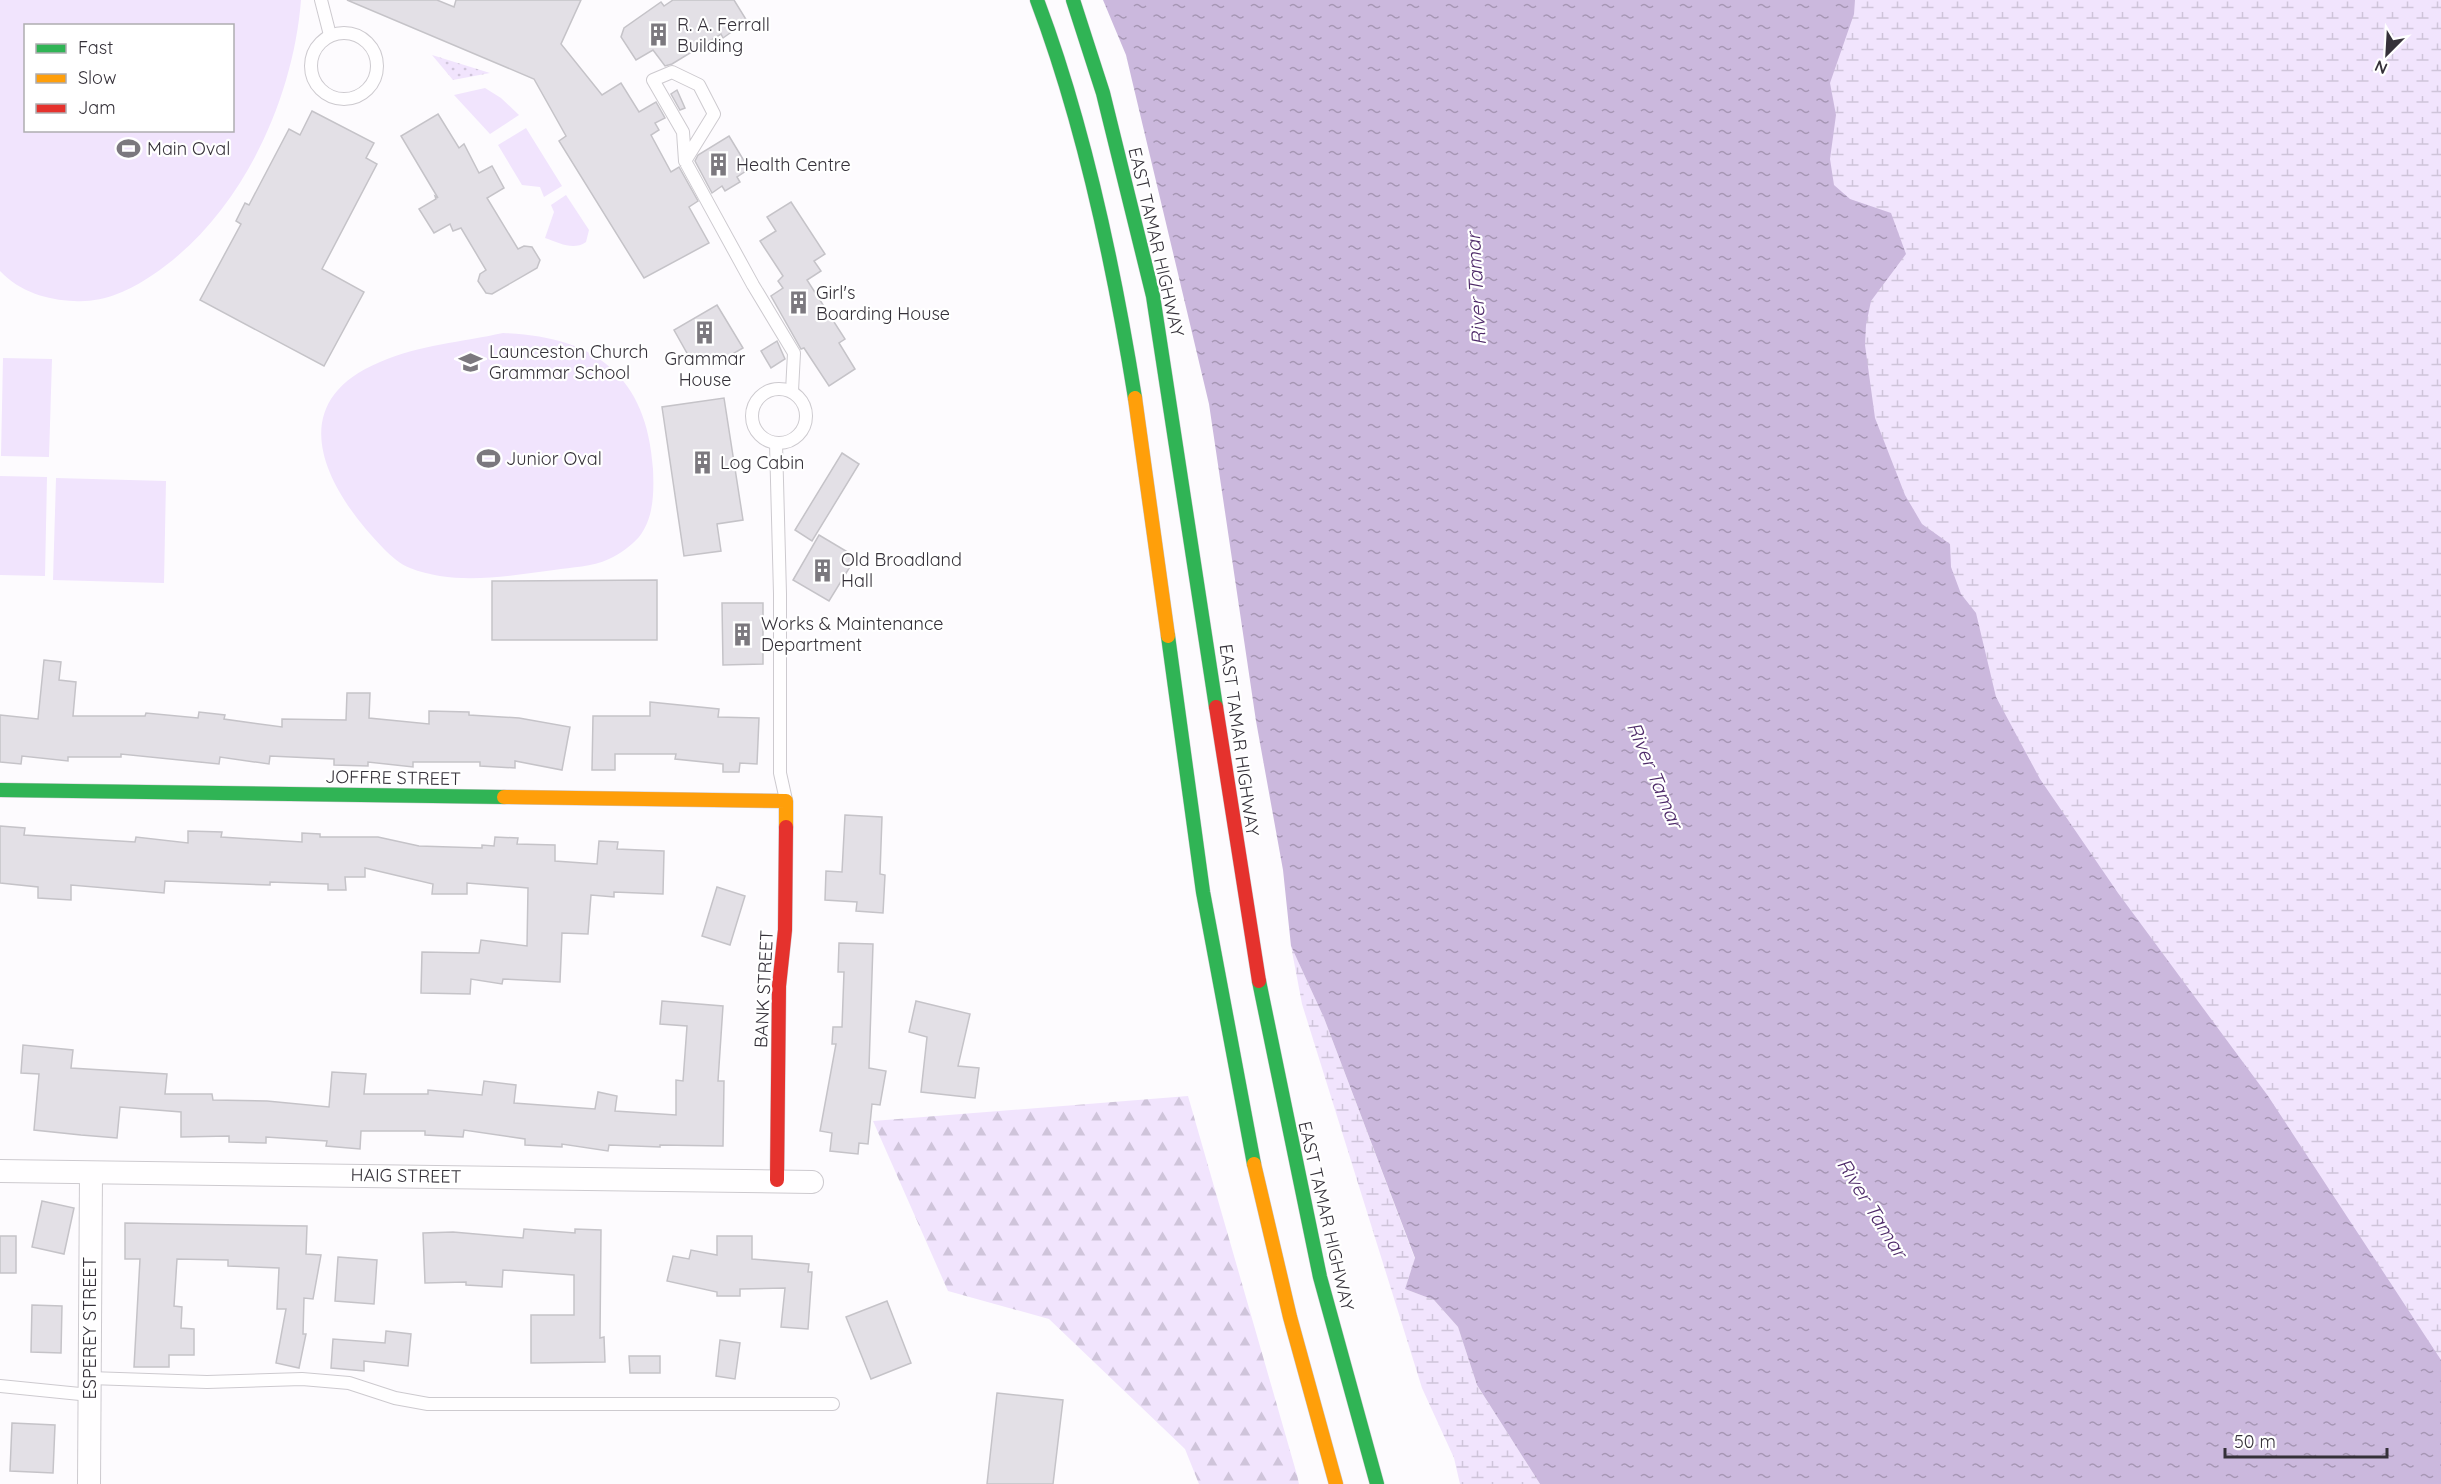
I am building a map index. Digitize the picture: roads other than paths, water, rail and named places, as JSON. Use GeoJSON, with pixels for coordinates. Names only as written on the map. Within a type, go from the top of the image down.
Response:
{"type":"FeatureCollection","features":[{"type":"Feature","properties":{"kind":"main road","name":"EAST TAMAR HIGHWAY"},"geometry":{"type":"LineString","coordinates":[[1073,0],[1103,93],[1153,296],[1254,959],[1320,1277],[1377,1484]]}},
{"type":"Feature","properties":{"kind":"main road"},"geometry":{"type":"LineString","coordinates":[[1039,4],[1105,235],[1132,380],[1156,539],[1191,807],[1239,1092],[1303,1368],[1336,1484]]}},
{"type":"Feature","properties":{"kind":"main road","name":"JOFFRE STREET"},"geometry":{"type":"LineString","coordinates":[[0,790],[786,801]]}},
{"type":"Feature","properties":{"kind":"main road","name":"BANK STREET"},"geometry":{"type":"LineString","coordinates":[[777,1180],[779,986],[786,930],[786,801]]}},
{"type":"Feature","properties":{"kind":"street","name":"HAIG STREET"},"geometry":{"type":"LineString","coordinates":[[0,1171],[812,1182]]}},
{"type":"Feature","properties":{"kind":"street","name":"ESPEREY STREET"},"geometry":{"type":"LineString","coordinates":[[89,1484],[92,1173]]}},
{"type":"Feature","properties":{"kind":"lane"},"geometry":{"type":"LineString","coordinates":[[321,0],[330,35]]}},
{"type":"Feature","properties":{"kind":"lane"},"geometry":{"type":"LineString","coordinates":[[342,32],[354,34],[365,39],[373,48],[378,69],[369,89],[361,95],[338,99],[327,94],[312,76],[311,64],[314,52],[330,35],[342,32]]}},
{"type":"Feature","properties":{"kind":"lane"},"geometry":{"type":"LineString","coordinates":[[685,161],[714,114],[699,86],[672,72],[653,80],[683,132],[685,161],[753,285],[794,353],[792,391]]}},
{"type":"Feature","properties":{"kind":"lane"},"geometry":{"type":"LineString","coordinates":[[775,389],[792,391],[804,403],[806,411],[804,428],[793,440],[776,443],[760,436],[752,421],[752,412],[759,397],[775,389]]}},
{"type":"Feature","properties":{"kind":"lane"},"geometry":{"type":"LineString","coordinates":[[776,443],[780,594],[780,773],[786,801]]}},
{"type":"Feature","properties":{"kind":"lane"},"geometry":{"type":"LineString","coordinates":[[0,1386],[90,1387],[313,1380],[349,1383],[394,1398],[428,1404],[833,1404]]}},
{"type":"Feature","properties":{"kind":"water","name":"River Tamar"},"geometry":{"type":"Polygon","coordinates":[[[1103,0],[1855,0],[1854,14],[1830,83],[1836,115],[1830,159],[1834,185],[1850,199],[1891,213],[1906,254],[1871,301],[1865,345],[1875,418],[1905,495],[1922,524],[1950,544],[1951,567],[1961,594],[1976,613],[1996,697],[2040,779],[2118,893],[2268,1096],[2441,1360],[2441,1484],[1540,1484],[1477,1385],[1458,1327],[1434,1300],[1405,1289],[1415,1258],[1324,1018],[1291,946],[1283,870],[1256,721],[1209,404],[1126,55],[1103,0]]]}},
{"type":"Feature","properties":{"kind":"place","name":"R. A. Ferrall Building"},"geometry":{"type":"Point","coordinates":[659,35]}},
{"type":"Feature","properties":{"kind":"place","name":"Main Oval"},"geometry":{"type":"Point","coordinates":[129,149]}},
{"type":"Feature","properties":{"kind":"place","name":"Health Centre"},"geometry":{"type":"Point","coordinates":[718,165]}},
{"type":"Feature","properties":{"kind":"place","name":"Girl's Boarding House"},"geometry":{"type":"Point","coordinates":[798,303]}},
{"type":"Feature","properties":{"kind":"place","name":"Grammar House"},"geometry":{"type":"Point","coordinates":[705,333]}},
{"type":"Feature","properties":{"kind":"place","name":"Launceston Church Grammar School"},"geometry":{"type":"Point","coordinates":[471,362]}},
{"type":"Feature","properties":{"kind":"place","name":"Junior Oval"},"geometry":{"type":"Point","coordinates":[488,459]}},
{"type":"Feature","properties":{"kind":"place","name":"Log Cabin"},"geometry":{"type":"Point","coordinates":[702,463]}},
{"type":"Feature","properties":{"kind":"place","name":"Old Broadland Hall"},"geometry":{"type":"Point","coordinates":[823,570]}},
{"type":"Feature","properties":{"kind":"place","name":"Works & Maintenance Department"},"geometry":{"type":"Point","coordinates":[743,634]}}]}
